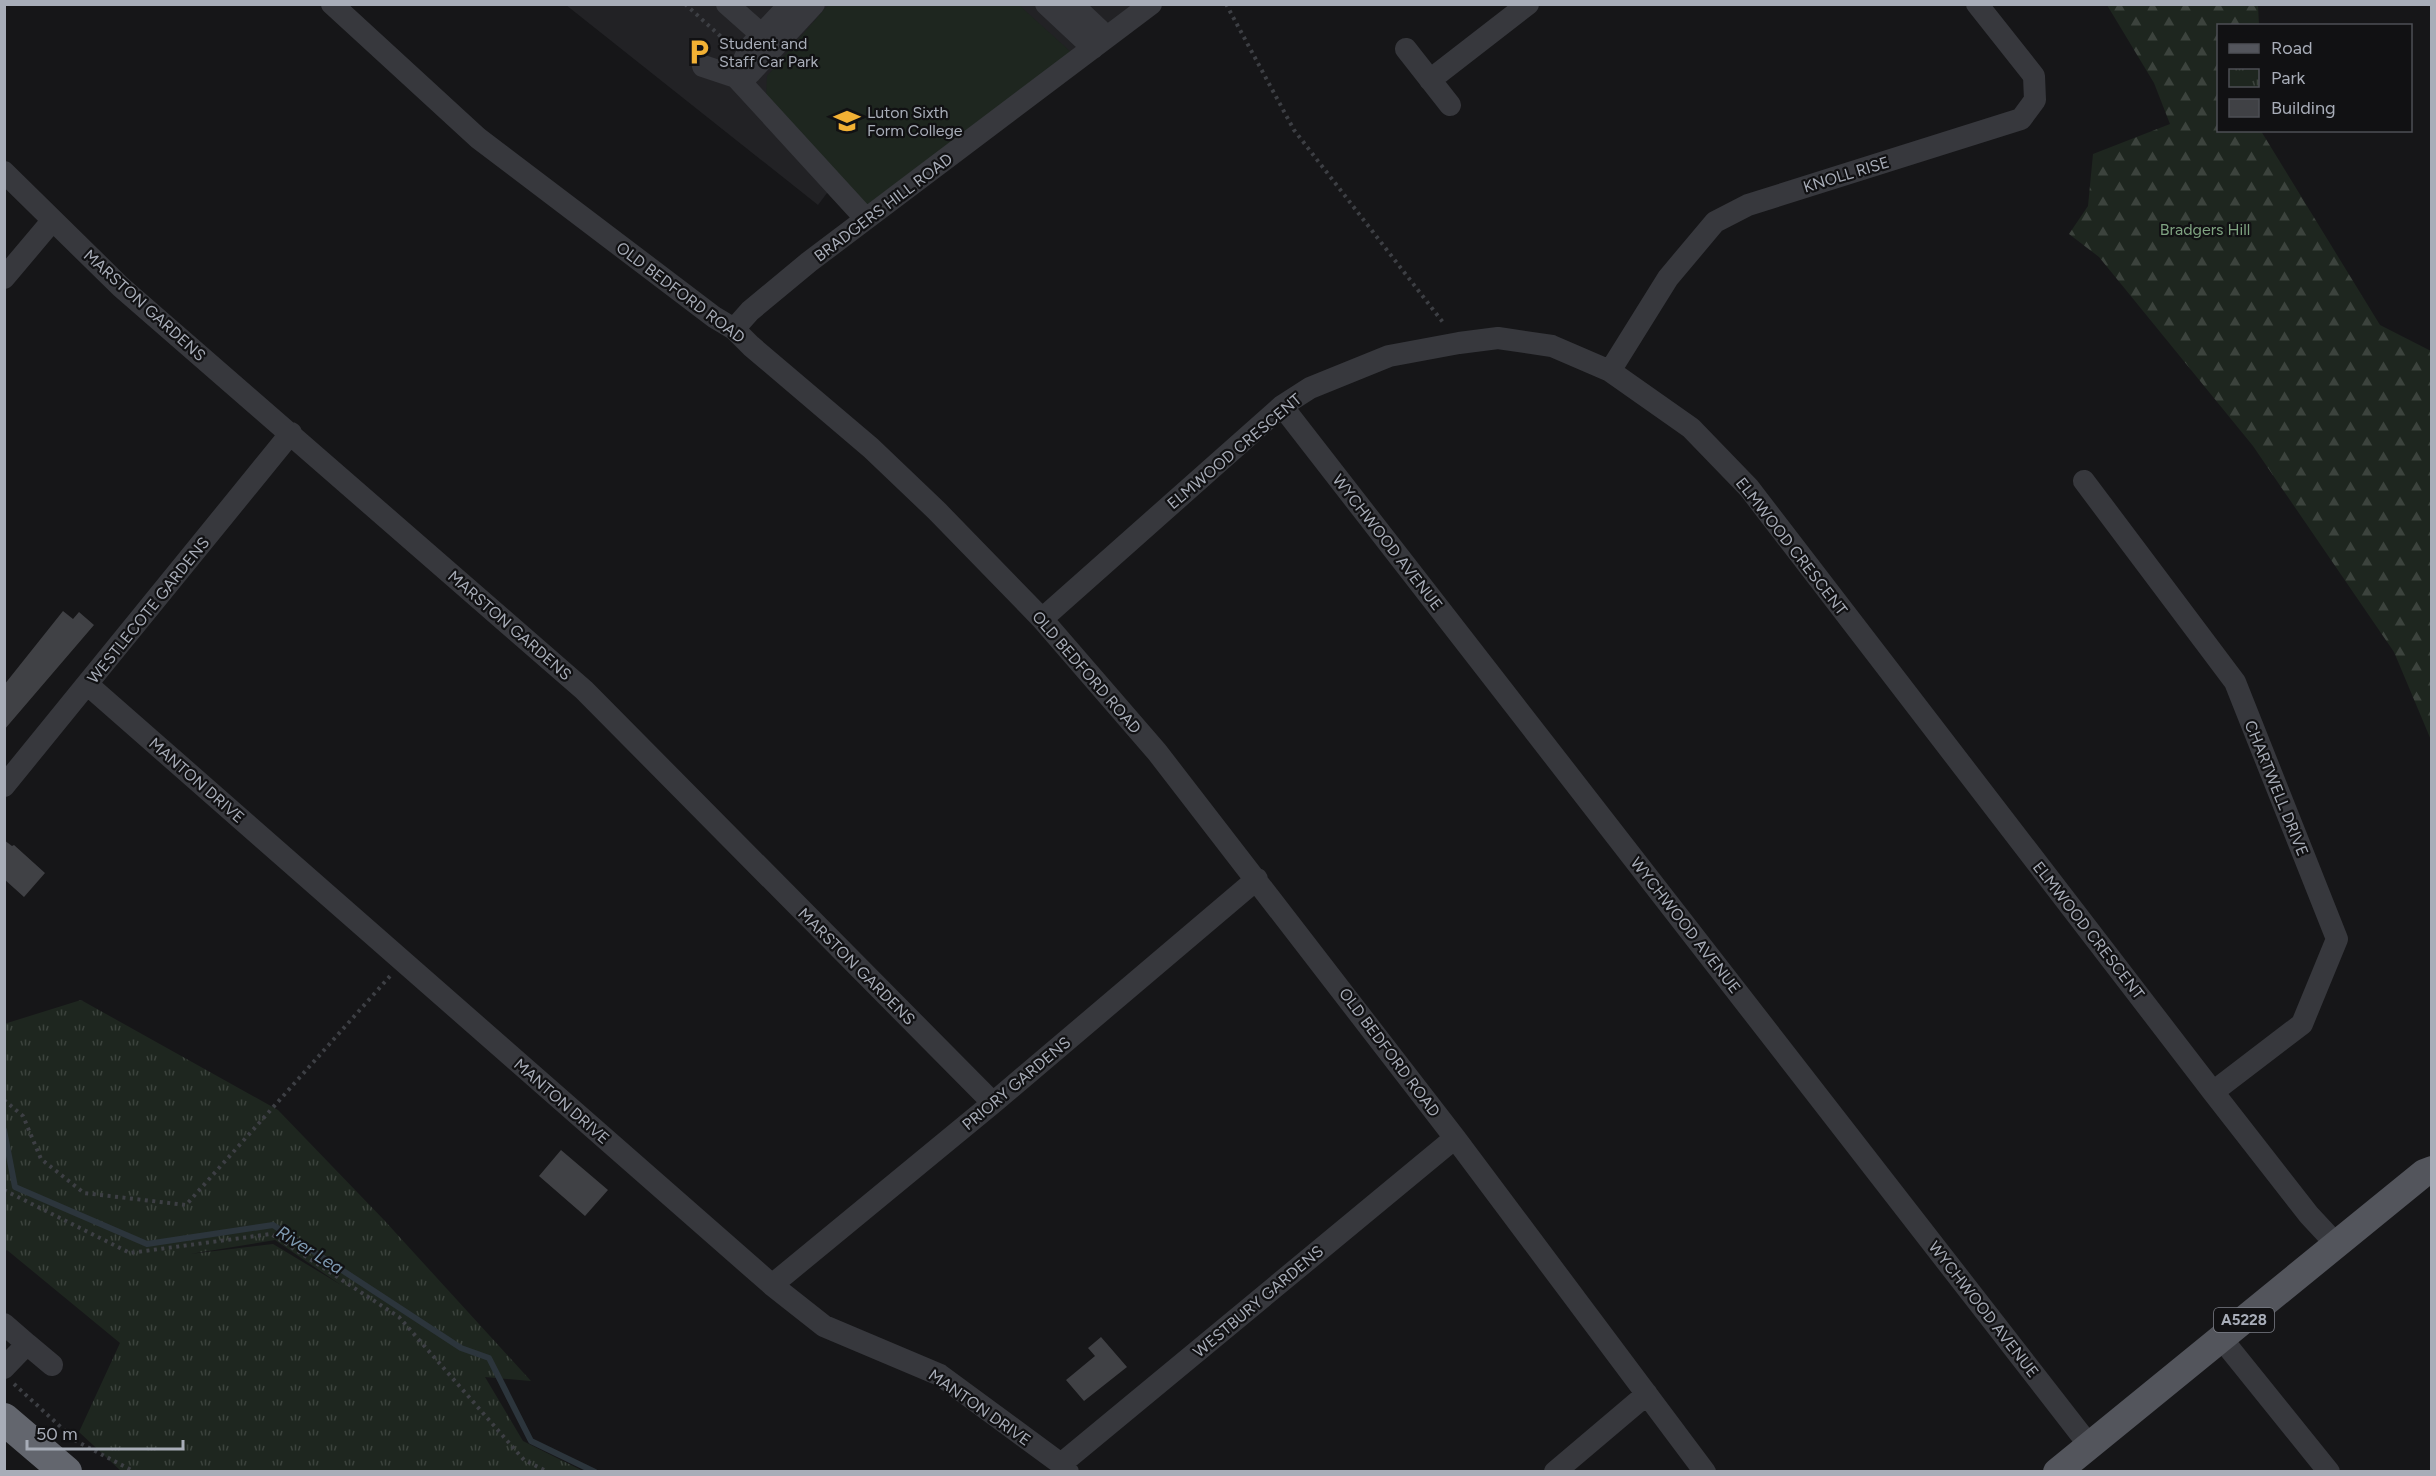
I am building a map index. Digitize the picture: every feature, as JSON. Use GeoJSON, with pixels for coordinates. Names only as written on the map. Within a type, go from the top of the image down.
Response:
{"type":"FeatureCollection","features":[{"type":"Feature","properties":{"kind":"highway"},"geometry":{"type":"LineString","coordinates":[[4,1419],[66,1472]]}},
{"type":"Feature","properties":{"kind":"main road","name":"A5228"},"geometry":{"type":"LineString","coordinates":[[2057,1472],[2424,1173],[2432,1170]]}},
{"type":"Feature","properties":{"kind":"street","name":"OLD BEDFORD ROAD"},"geometry":{"type":"LineString","coordinates":[[332,4],[478,138],[714,317],[734,329],[871,448],[1042,619],[1157,752],[1257,879],[1455,1138],[1705,1472]]}},
{"type":"Feature","properties":{"kind":"street"},"geometry":{"type":"LineString","coordinates":[[727,4],[762,35],[788,34]]}},
{"type":"Feature","properties":{"kind":"street"},"geometry":{"type":"LineString","coordinates":[[743,4],[757,17],[772,18],[787,8]]}},
{"type":"Feature","properties":{"kind":"street"},"geometry":{"type":"LineString","coordinates":[[736,77],[750,73],[764,61],[814,4]]}},
{"type":"Feature","properties":{"kind":"street"},"geometry":{"type":"LineString","coordinates":[[1046,4],[1100,42]]}},
{"type":"Feature","properties":{"kind":"street"},"geometry":{"type":"LineString","coordinates":[[1072,4],[1100,42]]}},
{"type":"Feature","properties":{"kind":"street","name":"BRADGERS HILL ROAD"},"geometry":{"type":"LineString","coordinates":[[734,329],[750,310],[866,219],[1152,4]]}},
{"type":"Feature","properties":{"kind":"street"},"geometry":{"type":"LineString","coordinates":[[1430,80],[1528,4]]}},
{"type":"Feature","properties":{"kind":"street","name":"KNOLL RISE"},"geometry":{"type":"LineString","coordinates":[[1610,371],[1668,278],[1715,222],[1748,205],[2021,119],[2035,99],[2034,76],[1977,4]]}},
{"type":"Feature","properties":{"kind":"street"},"geometry":{"type":"LineString","coordinates":[[736,77],[750,47],[787,8]]}},
{"type":"Feature","properties":{"kind":"street"},"geometry":{"type":"LineString","coordinates":[[1406,49],[1450,105]]}},
{"type":"Feature","properties":{"kind":"street"},"geometry":{"type":"LineString","coordinates":[[703,66],[736,77],[866,219]]}},
{"type":"Feature","properties":{"kind":"street","name":"MARSTON GARDENS"},"geometry":{"type":"LineString","coordinates":[[4,172],[121,287],[584,690],[993,1104]]}},
{"type":"Feature","properties":{"kind":"street"},"geometry":{"type":"LineString","coordinates":[[4,278],[52,220]]}},
{"type":"Feature","properties":{"kind":"street","name":"ELMWOOD CRESCENT"},"geometry":{"type":"LineString","coordinates":[[1042,619],[1282,406],[1310,388],[1389,356],[1498,338],[1552,346],[1610,371],[1690,428],[1749,488],[2213,1092],[2309,1215],[2336,1244]]}},
{"type":"Feature","properties":{"kind":"street","name":"WYCHWOOD AVENUE"},"geometry":{"type":"LineString","coordinates":[[1282,406],[2089,1445]]}},
{"type":"Feature","properties":{"kind":"street","name":"WESTLECOTE GARDENS"},"geometry":{"type":"LineString","coordinates":[[4,786],[291,433]]}},
{"type":"Feature","properties":{"kind":"street","name":"CHARTWELL DRIVE"},"geometry":{"type":"LineString","coordinates":[[2084,481],[2235,682],[2337,939],[2302,1024],[2213,1092]]}},
{"type":"Feature","properties":{"kind":"street","name":"MANTON DRIVE"},"geometry":{"type":"LineString","coordinates":[[87,684],[772,1285],[824,1326],[940,1375],[1064,1468]]}},
{"type":"Feature","properties":{"kind":"street","name":"PRIORY GARDENS"},"geometry":{"type":"LineString","coordinates":[[772,1285],[993,1104],[1257,879]]}},
{"type":"Feature","properties":{"kind":"street","name":"WESTBURY GARDENS"},"geometry":{"type":"LineString","coordinates":[[1064,1468],[1455,1138]]}},
{"type":"Feature","properties":{"kind":"street"},"geometry":{"type":"LineString","coordinates":[[4,1324],[52,1365]]}},
{"type":"Feature","properties":{"kind":"street"},"geometry":{"type":"LineString","coordinates":[[2220,1338],[2329,1472]]}},
{"type":"Feature","properties":{"kind":"street"},"geometry":{"type":"LineString","coordinates":[[9,1376],[27,1344]]}},
{"type":"Feature","properties":{"kind":"street"},"geometry":{"type":"LineString","coordinates":[[1555,1472],[1647,1394]]}},
{"type":"Feature","properties":{"kind":"path"},"geometry":{"type":"LineString","coordinates":[[685,4],[734,49]]}},
{"type":"Feature","properties":{"kind":"path"},"geometry":{"type":"LineString","coordinates":[[1226,4],[1294,130],[1459,343]]}},
{"type":"Feature","properties":{"kind":"path"},"geometry":{"type":"LineString","coordinates":[[4,1100],[23,1116],[41,1159],[84,1193],[186,1205],[403,961]]}},
{"type":"Feature","properties":{"kind":"path"},"geometry":{"type":"LineString","coordinates":[[4,1190],[130,1253],[271,1234],[399,1317],[524,1461],[548,1472]]}},
{"type":"Feature","properties":{"kind":"path"},"geometry":{"type":"LineString","coordinates":[[9,1376],[76,1441],[135,1472]]}},
{"type":"Feature","properties":{"kind":"shaded area","name":"Luton Sixth Form College"},"geometry":{"type":"Polygon","coordinates":[[[566,5],[1136,5],[1072,53],[830,189],[818,205],[566,5]]]}},
{"type":"Feature","properties":{"kind":"green space"},"geometry":{"type":"Polygon","coordinates":[[[828,5],[1019,5],[1072,53],[864,207],[766,98],[767,76],[828,5]]]}},
{"type":"Feature","properties":{"kind":"green space","name":"Bradgers Hill"},"geometry":{"type":"Polygon","coordinates":[[[2107,5],[2258,5],[2259,24],[2217,24],[2217,132],[2262,132],[2380,325],[2431,351],[2431,740],[2394,652],[2253,446],[2099,257],[2069,234],[2088,206],[2093,154],[2170,124],[2154,83],[2107,5]]]}},
{"type":"Feature","properties":{"kind":"green space"},"geometry":{"type":"Polygon","coordinates":[[[81,1000],[278,1110],[384,1220],[531,1381],[485,1377],[523,1441],[583,1471],[121,1471],[79,1432],[120,1343],[7,1250],[5,1252],[4,1024],[81,1000]],[[275,1240],[190,1254],[273,1244],[341,1285],[275,1240]]]}},
{"type":"Feature","properties":{"kind":"building"},"geometry":{"type":"Polygon","coordinates":[[[63,611],[73,619],[79,612],[94,625],[4,730],[4,685],[63,611]]]}},
{"type":"Feature","properties":{"kind":"building"},"geometry":{"type":"Polygon","coordinates":[[[4,840],[14,845],[45,873],[24,897],[4,879],[4,840]]]}},
{"type":"Feature","properties":{"kind":"building"},"geometry":{"type":"Polygon","coordinates":[[[561,1150],[608,1190],[585,1216],[539,1176],[561,1150]]]}},
{"type":"Feature","properties":{"kind":"building"},"geometry":{"type":"Polygon","coordinates":[[[1101,1337],[1127,1367],[1084,1401],[1066,1380],[1095,1356],[1088,1348],[1101,1337]]]}},
{"type":"Feature","properties":{"kind":"waterway","name":"River Lea"},"geometry":{"type":"LineString","coordinates":[[4,1130],[15,1187],[147,1244],[273,1225],[461,1348],[489,1358],[531,1441],[595,1472]]}},
{"type":"Feature","properties":{"kind":"place","name":"Student and Staff Car Park"},"geometry":{"type":"Point","coordinates":[699,52]}},
{"type":"Feature","properties":{"kind":"place","name":"Luton Sixth Form College"},"geometry":{"type":"Point","coordinates":[847,121]}}]}
